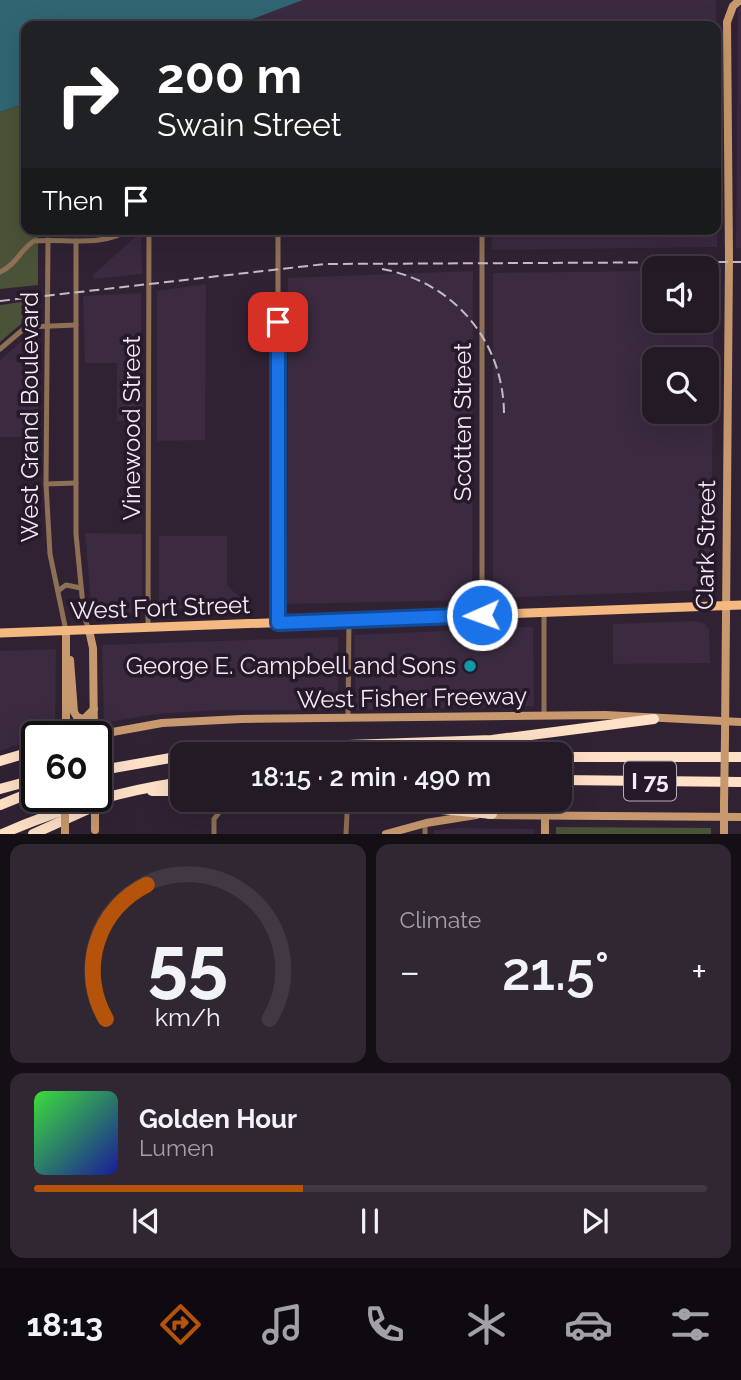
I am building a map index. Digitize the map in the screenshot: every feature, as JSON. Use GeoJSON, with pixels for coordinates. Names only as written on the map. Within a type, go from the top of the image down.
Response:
{"type":"FeatureCollection","features":[{"type":"Feature","properties":{"kind":"highway"},"geometry":{"type":"LineString","coordinates":[[434,742],[492,740],[654,719]]}},
{"type":"Feature","properties":{"kind":"highway"},"geometry":{"type":"LineString","coordinates":[[0,761],[21,755]]}},
{"type":"Feature","properties":{"kind":"highway","name":"I 75"},"geometry":{"type":"LineString","coordinates":[[572,757],[741,757]]}},
{"type":"Feature","properties":{"kind":"highway"},"geometry":{"type":"LineString","coordinates":[[112,767],[170,758]]}},
{"type":"Feature","properties":{"kind":"highway","name":"I 75"},"geometry":{"type":"LineString","coordinates":[[572,780],[741,782]]}},
{"type":"Feature","properties":{"kind":"highway"},"geometry":{"type":"LineString","coordinates":[[0,789],[21,783]]}},
{"type":"Feature","properties":{"kind":"highway"},"geometry":{"type":"LineString","coordinates":[[2,834],[50,815],[121,793],[170,784]]}},
{"type":"Feature","properties":{"kind":"highway"},"geometry":{"type":"LineString","coordinates":[[33,834],[121,793],[170,791]]}},
{"type":"Feature","properties":{"kind":"highway"},"geometry":{"type":"LineString","coordinates":[[0,805],[21,796]]}},
{"type":"Feature","properties":{"kind":"highway"},"geometry":{"type":"LineString","coordinates":[[472,812],[492,814]]}},
{"type":"Feature","properties":{"kind":"main road","name":"West Fort Street"},"geometry":{"type":"LineString","coordinates":[[0,633],[741,605]]}},
{"type":"Feature","properties":{"kind":"street","name":"Clark Street"},"geometry":{"type":"LineString","coordinates":[[724,834],[729,257],[727,22],[737,3]]}},
{"type":"Feature","properties":{"kind":"street"},"geometry":{"type":"LineString","coordinates":[[48,240],[76,241],[120,235]]}},
{"type":"Feature","properties":{"kind":"street","name":"Vinewood Street"},"geometry":{"type":"LineString","coordinates":[[148,627],[149,235]]}},
{"type":"Feature","properties":{"kind":"street"},"geometry":{"type":"LineString","coordinates":[[278,235],[278,623]]}},
{"type":"Feature","properties":{"kind":"street","name":"Scotten Street"},"geometry":{"type":"LineString","coordinates":[[482,235],[482,615]]}},
{"type":"Feature","properties":{"kind":"street","name":"West Grand Boulevard"},"geometry":{"type":"LineString","coordinates":[[0,272],[13,265],[30,243],[48,240],[46,484],[50,554],[66,631],[66,721]]}},
{"type":"Feature","properties":{"kind":"street","name":"West Grand Boulevard"},"geometry":{"type":"LineString","coordinates":[[76,241],[76,547],[84,616],[93,648],[94,721]]}},
{"type":"Feature","properties":{"kind":"street"},"geometry":{"type":"LineString","coordinates":[[0,349],[26,327],[76,325]]}},
{"type":"Feature","properties":{"kind":"street"},"geometry":{"type":"LineString","coordinates":[[46,484],[76,483]]}},
{"type":"Feature","properties":{"kind":"street"},"geometry":{"type":"LineString","coordinates":[[59,591],[66,585],[81,588]]}},
{"type":"Feature","properties":{"kind":"street"},"geometry":{"type":"LineString","coordinates":[[544,612],[544,716]]}},
{"type":"Feature","properties":{"kind":"street"},"geometry":{"type":"LineString","coordinates":[[348,718],[349,620]]}},
{"type":"Feature","properties":{"kind":"street"},"geometry":{"type":"LineString","coordinates":[[67,650],[72,672],[74,712],[84,719],[94,709]]}},
{"type":"Feature","properties":{"kind":"street","name":"West Fisher Freeway"},"geometry":{"type":"LineString","coordinates":[[112,732],[136,726],[192,720],[605,715],[741,722]]}},
{"type":"Feature","properties":{"kind":"street"},"geometry":{"type":"LineString","coordinates":[[65,812],[65,834]]}},
{"type":"Feature","properties":{"kind":"street"},"geometry":{"type":"LineString","coordinates":[[95,812],[95,832]]}},
{"type":"Feature","properties":{"kind":"street"},"geometry":{"type":"LineString","coordinates":[[214,834],[215,817],[218,814]]}},
{"type":"Feature","properties":{"kind":"street"},"geometry":{"type":"LineString","coordinates":[[346,834],[347,814]]}},
{"type":"Feature","properties":{"kind":"street"},"geometry":{"type":"LineString","coordinates":[[386,834],[425,823],[492,814],[741,817]]}},
{"type":"Feature","properties":{"kind":"street"},"geometry":{"type":"LineString","coordinates":[[545,816],[545,834]]}},
{"type":"Feature","properties":{"kind":"street"},"geometry":{"type":"LineString","coordinates":[[425,823],[425,834]]}},
{"type":"Feature","properties":{"kind":"shaded area"},"geometry":{"type":"Polygon","coordinates":[[[303,0],[716,0],[716,21],[247,21],[303,0]]]}},
{"type":"Feature","properties":{"kind":"shaded area"},"geometry":{"type":"Polygon","coordinates":[[[741,7],[741,248],[736,248],[738,8],[741,7]]]}},
{"type":"Feature","properties":{"kind":"shaded area"},"geometry":{"type":"Polygon","coordinates":[[[138,235],[141,235],[142,274],[94,279],[93,275],[138,235]]]}},
{"type":"Feature","properties":{"kind":"shaded area"},"geometry":{"type":"Polygon","coordinates":[[[492,235],[717,235],[717,247],[492,250],[492,235]]]}},
{"type":"Feature","properties":{"kind":"shaded area"},"geometry":{"type":"Polygon","coordinates":[[[473,271],[472,600],[287,604],[288,278],[473,271]]]}},
{"type":"Feature","properties":{"kind":"shaded area"},"geometry":{"type":"Polygon","coordinates":[[[642,271],[642,333],[713,333],[713,347],[642,347],[642,424],[713,424],[711,590],[493,598],[493,273],[642,271]]]}},
{"type":"Feature","properties":{"kind":"shaded area"},"geometry":{"type":"Polygon","coordinates":[[[206,284],[205,440],[157,441],[157,291],[206,284]]]}},
{"type":"Feature","properties":{"kind":"shaded area"},"geometry":{"type":"Polygon","coordinates":[[[141,293],[141,421],[117,421],[117,363],[85,363],[83,296],[141,293]]]}},
{"type":"Feature","properties":{"kind":"shaded area"},"geometry":{"type":"Polygon","coordinates":[[[29,335],[38,344],[38,437],[0,437],[0,360],[29,335]]]}},
{"type":"Feature","properties":{"kind":"shaded area"},"geometry":{"type":"Polygon","coordinates":[[[85,533],[142,534],[142,613],[92,614],[85,533]]]}},
{"type":"Feature","properties":{"kind":"shaded area"},"geometry":{"type":"Polygon","coordinates":[[[159,536],[227,536],[227,585],[250,608],[159,608],[159,536]]]}},
{"type":"Feature","properties":{"kind":"shaded area"},"geometry":{"type":"Polygon","coordinates":[[[704,623],[709,629],[710,663],[613,664],[613,624],[704,623]]]}},
{"type":"Feature","properties":{"kind":"shaded area","name":"George E. Campbell and Sons"},"geometry":{"type":"Polygon","coordinates":[[[533,627],[534,706],[356,710],[354,635],[533,627]]]}},
{"type":"Feature","properties":{"kind":"shaded area"},"geometry":{"type":"Polygon","coordinates":[[[338,637],[338,710],[220,710],[155,714],[104,721],[102,645],[338,637]]]}},
{"type":"Feature","properties":{"kind":"shaded area"},"geometry":{"type":"Polygon","coordinates":[[[56,649],[55,721],[21,721],[21,744],[0,751],[0,651],[56,649]]]}},
{"type":"Feature","properties":{"kind":"shaded area"},"geometry":{"type":"Polygon","coordinates":[[[534,829],[534,834],[434,834],[434,830],[534,829]]]}},
{"type":"Feature","properties":{"kind":"green space"},"geometry":{"type":"Polygon","coordinates":[[[21,105],[21,235],[38,235],[38,285],[0,289],[0,112],[21,105]]]}},
{"type":"Feature","properties":{"kind":"green space"},"geometry":{"type":"Polygon","coordinates":[[[36,300],[37,310],[0,342],[0,305],[36,300]]]}},
{"type":"Feature","properties":{"kind":"green space"},"geometry":{"type":"Polygon","coordinates":[[[556,827],[711,828],[711,834],[556,834],[556,827]]]}},
{"type":"Feature","properties":{"kind":"water"},"geometry":{"type":"Polygon","coordinates":[[[0,0],[303,0],[248,21],[21,21],[21,105],[0,112],[0,0]]]}},
{"type":"Feature","properties":{"kind":"railway"},"geometry":{"type":"LineString","coordinates":[[0,301],[325,264],[741,262]]}},
{"type":"Feature","properties":{"kind":"railway"},"geometry":{"type":"LineString","coordinates":[[382,269],[408,276],[431,287],[452,301],[470,319],[495,362],[504,413]]}},
{"type":"Feature","properties":{"kind":"place","name":"George E. Campbell and Sons"},"geometry":{"type":"Point","coordinates":[470,666]}},
{"type":"Feature","properties":{"kind":"route"},"geometry":{"type":"LineString","coordinates":[[278,322],[278,623],[482,615]]}}]}
